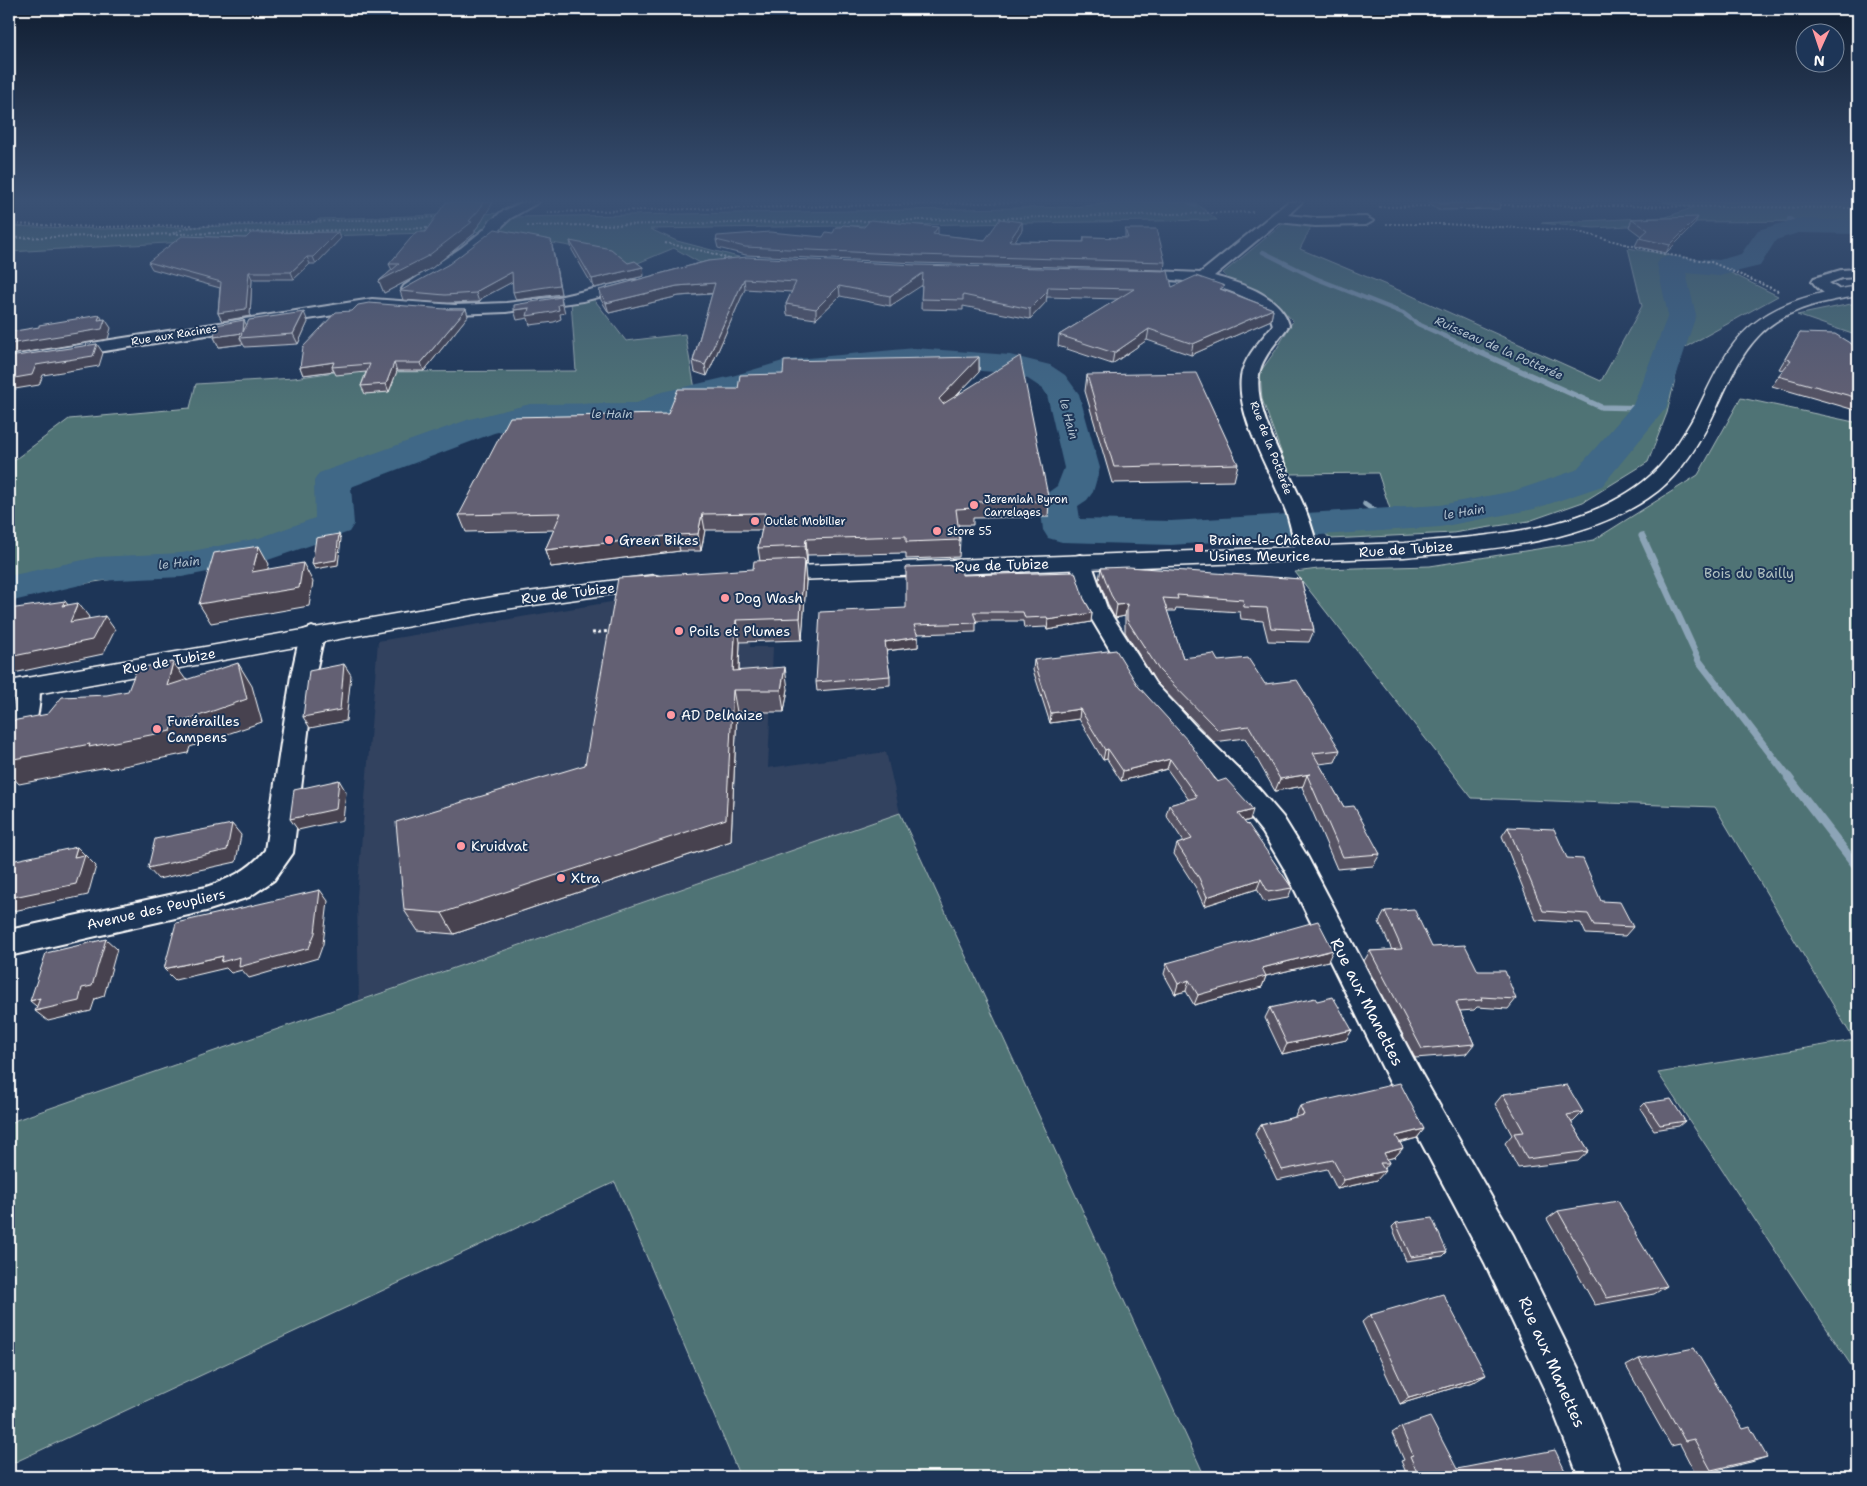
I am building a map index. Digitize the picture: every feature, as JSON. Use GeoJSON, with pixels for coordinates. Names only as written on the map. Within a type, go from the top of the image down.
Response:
{"type":"FeatureCollection","features":[{"type":"Feature","properties":{"kind":"main road","name":"Rue de Tubize"},"geometry":{"type":"LineString","coordinates":[[752,575],[1404,550],[1493,542],[1553,529],[1605,513],[1645,491],[1673,465],[1697,429],[1737,351],[1748,336],[1771,317],[1787,308],[1838,294],[1858,291]]}},
{"type":"Feature","properties":{"kind":"main road","name":"Rue de Tubize"},"geometry":{"type":"LineString","coordinates":[[18,688],[499,602],[676,580]]}},
{"type":"Feature","properties":{"kind":"street"},"geometry":{"type":"LineString","coordinates":[[372,304],[388,300],[436,271]]}},
{"type":"Feature","properties":{"kind":"street"},"geometry":{"type":"LineString","coordinates":[[1121,274],[1203,278],[1211,271]]}},
{"type":"Feature","properties":{"kind":"street"},"geometry":{"type":"LineString","coordinates":[[1838,294],[1826,288],[1819,281],[1840,274],[1858,273]]}},
{"type":"Feature","properties":{"kind":"street","name":"Rue de la Pottérée"},"geometry":{"type":"LineString","coordinates":[[1203,278],[1261,300],[1280,315],[1281,324],[1256,359],[1250,376],[1250,389],[1256,414],[1300,524],[1308,554]]}},
{"type":"Feature","properties":{"kind":"street","name":"Rue aux Racines"},"geometry":{"type":"LineString","coordinates":[[9,361],[372,304],[439,310],[513,307],[582,297],[645,281]]}},
{"type":"Feature","properties":{"kind":"street","name":"Rue aux Manettes"},"geometry":{"type":"LineString","coordinates":[[1080,562],[1096,608],[1146,689],[1188,736],[1249,796],[1273,825],[1297,864],[1409,1085],[1499,1249],[1564,1385],[1601,1477]]}},
{"type":"Feature","properties":{"kind":"street","name":"Avenue des Peupliers"},"geometry":{"type":"LineString","coordinates":[[9,943],[206,899],[237,890],[258,878],[270,867],[279,853],[303,676],[312,635]]}},
{"type":"Feature","properties":{"kind":"street"},"geometry":{"type":"LineString","coordinates":[[9,766],[23,725],[18,688]]}},
{"type":"Feature","properties":{"kind":"path"},"geometry":{"type":"LineString","coordinates":[[1732,271],[1804,303]]}},
{"type":"Feature","properties":{"kind":"path"},"geometry":{"type":"LineString","coordinates":[[592,633],[612,631]]}},
{"type":"Feature","properties":{"kind":"shaded area"},"geometry":{"type":"Polygon","coordinates":[[[623,600],[752,617],[750,647],[773,647],[768,768],[886,752],[900,813],[359,1000],[357,896],[378,641],[623,600]]]}},
{"type":"Feature","properties":{"kind":"green space"},"geometry":{"type":"Polygon","coordinates":[[[1225,271],[1354,271],[1601,381],[1642,306],[1634,271],[1728,271],[1778,296],[1682,349],[1667,413],[1648,462],[1583,502],[1529,521],[1453,533],[1330,539],[1319,526],[1395,524],[1378,473],[1289,474],[1262,399],[1260,372],[1293,321],[1272,299],[1231,283],[1223,273],[1225,271]]]}},
{"type":"Feature","properties":{"kind":"green space"},"geometry":{"type":"Polygon","coordinates":[[[593,298],[626,341],[685,334],[695,389],[670,395],[636,408],[593,409],[552,406],[505,415],[319,483],[321,503],[348,527],[241,560],[27,592],[9,598],[9,464],[69,419],[190,408],[196,384],[294,378],[356,369],[368,372],[576,371],[571,301],[593,298]]]}},
{"type":"Feature","properties":{"kind":"green space"},"geometry":{"type":"Polygon","coordinates":[[[1858,303],[1858,336],[1797,315],[1851,304],[1858,303]]]}},
{"type":"Feature","properties":{"kind":"green space","name":"Bois du Bailly"},"geometry":{"type":"Polygon","coordinates":[[[1741,398],[1854,422],[1858,420],[1858,1376],[1658,1073],[1854,1040],[1715,807],[1472,798],[1295,572],[1318,569],[1430,566],[1594,540],[1698,475],[1741,398]]]}},
{"type":"Feature","properties":{"kind":"green space"},"geometry":{"type":"Polygon","coordinates":[[[900,813],[1205,1477],[740,1477],[615,1182],[9,1465],[9,1127],[16,1120],[900,813]]]}},
{"type":"Feature","properties":{"kind":"building"},"geometry":{"type":"Polygon","coordinates":[[[182,271],[292,271],[249,272],[246,309],[218,313],[221,282],[182,271]]]}},
{"type":"Feature","properties":{"kind":"building"},"geometry":{"type":"Polygon","coordinates":[[[390,271],[398,271],[379,281],[390,271]]]}},
{"type":"Feature","properties":{"kind":"building"},"geometry":{"type":"Polygon","coordinates":[[[436,271],[557,271],[559,285],[513,292],[512,272],[476,293],[445,295],[400,291],[436,271]]]}},
{"type":"Feature","properties":{"kind":"building"},"geometry":{"type":"Polygon","coordinates":[[[588,271],[625,271],[592,279],[588,271]]]}},
{"type":"Feature","properties":{"kind":"building"},"geometry":{"type":"Polygon","coordinates":[[[669,271],[1168,271],[1172,287],[1196,276],[1225,286],[1220,289],[1273,309],[1193,344],[1149,329],[1114,353],[1059,335],[1134,289],[1048,287],[1047,292],[1030,309],[963,295],[963,300],[921,299],[923,273],[890,296],[839,286],[816,309],[786,304],[796,282],[744,279],[705,365],[693,361],[715,283],[677,286],[606,303],[599,290],[669,271]]]}},
{"type":"Feature","properties":{"kind":"building"},"geometry":{"type":"Polygon","coordinates":[[[561,297],[562,304],[558,305],[559,310],[552,312],[527,316],[529,308],[514,310],[514,305],[561,297]]]}},
{"type":"Feature","properties":{"kind":"building"},"geometry":{"type":"Polygon","coordinates":[[[369,303],[466,309],[421,363],[394,363],[386,384],[361,386],[370,364],[332,367],[334,362],[300,367],[303,347],[336,312],[352,311],[358,305],[369,303]]]}},
{"type":"Feature","properties":{"kind":"building"},"geometry":{"type":"Polygon","coordinates":[[[304,312],[293,334],[240,338],[242,333],[214,337],[216,325],[244,320],[243,332],[249,320],[304,312]]]}},
{"type":"Feature","properties":{"kind":"building"},"geometry":{"type":"Polygon","coordinates":[[[100,315],[98,320],[105,319],[102,329],[9,344],[9,332],[100,315]]]}},
{"type":"Feature","properties":{"kind":"building"},"geometry":{"type":"Polygon","coordinates":[[[1800,333],[1835,334],[1853,345],[1858,345],[1858,398],[1778,376],[1791,360],[1785,359],[1800,333]]]}},
{"type":"Feature","properties":{"kind":"building"},"geometry":{"type":"Polygon","coordinates":[[[97,344],[93,356],[36,365],[32,375],[9,379],[9,357],[97,344]]]}},
{"type":"Feature","properties":{"kind":"building"},"geometry":{"type":"Polygon","coordinates":[[[1020,356],[1049,501],[972,502],[974,508],[956,509],[960,540],[906,542],[906,536],[806,539],[805,546],[758,548],[765,513],[702,514],[698,534],[545,550],[561,513],[459,515],[510,417],[668,414],[678,389],[738,389],[740,375],[783,374],[784,361],[979,357],[939,399],[943,404],[1020,356]]]}},
{"type":"Feature","properties":{"kind":"building"},"geometry":{"type":"Polygon","coordinates":[[[1196,373],[1238,464],[1114,467],[1087,375],[1196,373]]]}},
{"type":"Feature","properties":{"kind":"building"},"geometry":{"type":"Polygon","coordinates":[[[339,534],[336,560],[312,564],[316,538],[339,534]]]}},
{"type":"Feature","properties":{"kind":"building"},"geometry":{"type":"Polygon","coordinates":[[[259,546],[252,572],[303,563],[299,588],[199,604],[214,553],[259,546]]]}},
{"type":"Feature","properties":{"kind":"building"},"geometry":{"type":"Polygon","coordinates":[[[804,559],[800,618],[736,620],[733,671],[785,667],[781,690],[733,690],[726,819],[442,913],[404,910],[396,822],[585,765],[618,578],[753,569],[754,561],[804,559]]]}},
{"type":"Feature","properties":{"kind":"building"},"geometry":{"type":"Polygon","coordinates":[[[961,565],[962,575],[1075,572],[1084,599],[1092,613],[1048,620],[1047,617],[1025,618],[1023,612],[973,612],[977,623],[914,625],[918,637],[885,642],[890,676],[816,682],[820,612],[906,608],[906,567],[961,565]]]}},
{"type":"Feature","properties":{"kind":"building"},"geometry":{"type":"Polygon","coordinates":[[[1129,567],[1301,579],[1314,630],[1271,628],[1267,608],[1244,607],[1243,600],[1177,595],[1178,599],[1163,598],[1183,658],[1214,654],[1218,661],[1248,658],[1265,684],[1297,680],[1340,750],[1313,753],[1344,807],[1354,806],[1380,854],[1343,857],[1307,775],[1310,774],[1280,779],[1249,726],[1218,730],[1159,670],[1127,620],[1127,604],[1117,605],[1111,595],[1101,568],[1129,567]]]}},
{"type":"Feature","properties":{"kind":"building"},"geometry":{"type":"Polygon","coordinates":[[[65,601],[62,606],[78,603],[70,622],[105,616],[92,640],[9,657],[9,609],[65,601]]]}},
{"type":"Feature","properties":{"kind":"building"},"geometry":{"type":"Polygon","coordinates":[[[1116,650],[1138,686],[1189,742],[1217,782],[1226,779],[1248,803],[1253,810],[1238,814],[1248,824],[1292,888],[1268,892],[1261,879],[1207,897],[1199,878],[1177,844],[1192,839],[1169,805],[1197,797],[1170,759],[1123,771],[1108,749],[1105,750],[1080,709],[1051,713],[1034,660],[1116,650]]]}},
{"type":"Feature","properties":{"kind":"building"},"geometry":{"type":"Polygon","coordinates":[[[173,662],[167,686],[238,663],[247,699],[173,725],[171,731],[9,760],[9,727],[12,721],[48,714],[62,697],[107,695],[128,691],[137,668],[173,662]]]}},
{"type":"Feature","properties":{"kind":"building"},"geometry":{"type":"Polygon","coordinates":[[[344,664],[340,710],[303,717],[309,671],[344,664]]]}},
{"type":"Feature","properties":{"kind":"building"},"geometry":{"type":"Polygon","coordinates":[[[339,780],[336,809],[290,819],[294,790],[339,780]]]}},
{"type":"Feature","properties":{"kind":"building"},"geometry":{"type":"Polygon","coordinates":[[[232,824],[227,850],[148,868],[155,839],[232,824]]]}},
{"type":"Feature","properties":{"kind":"building"},"geometry":{"type":"Polygon","coordinates":[[[1508,827],[1554,829],[1567,858],[1583,859],[1601,901],[1620,902],[1633,927],[1594,925],[1588,914],[1543,911],[1508,827]]]}},
{"type":"Feature","properties":{"kind":"building"},"geometry":{"type":"Polygon","coordinates":[[[77,847],[74,857],[85,855],[76,884],[9,898],[9,867],[11,861],[77,847]]]}},
{"type":"Feature","properties":{"kind":"building"},"geometry":{"type":"Polygon","coordinates":[[[320,890],[315,933],[309,948],[239,967],[240,957],[221,962],[223,956],[164,969],[176,923],[320,890]]]}},
{"type":"Feature","properties":{"kind":"building"},"geometry":{"type":"Polygon","coordinates":[[[1414,909],[1432,947],[1465,945],[1478,971],[1505,971],[1516,999],[1481,997],[1482,1000],[1456,1002],[1474,1044],[1422,1049],[1370,951],[1402,949],[1385,911],[1414,909]]]}},
{"type":"Feature","properties":{"kind":"building"},"geometry":{"type":"Polygon","coordinates":[[[1318,921],[1333,950],[1262,968],[1266,976],[1198,995],[1189,980],[1178,984],[1167,963],[1318,921]]]}},
{"type":"Feature","properties":{"kind":"building"},"geometry":{"type":"Polygon","coordinates":[[[106,939],[92,986],[82,988],[79,1001],[35,1011],[40,998],[30,1001],[46,953],[106,939]]]}},
{"type":"Feature","properties":{"kind":"building"},"geometry":{"type":"Polygon","coordinates":[[[1333,997],[1352,1030],[1287,1044],[1270,1008],[1315,998],[1317,1001],[1333,997]]]}},
{"type":"Feature","properties":{"kind":"building"},"geometry":{"type":"Polygon","coordinates":[[[1400,1083],[1424,1129],[1396,1136],[1403,1148],[1384,1153],[1389,1163],[1380,1163],[1385,1171],[1344,1180],[1333,1160],[1282,1170],[1261,1125],[1304,1115],[1300,1106],[1400,1083]]]}},
{"type":"Feature","properties":{"kind":"building"},"geometry":{"type":"Polygon","coordinates":[[[1567,1085],[1583,1112],[1567,1115],[1589,1151],[1527,1159],[1514,1133],[1524,1132],[1503,1094],[1567,1085]]]}},
{"type":"Feature","properties":{"kind":"building"},"geometry":{"type":"Polygon","coordinates":[[[1671,1099],[1685,1121],[1660,1125],[1645,1103],[1671,1099]]]}},
{"type":"Feature","properties":{"kind":"building"},"geometry":{"type":"Polygon","coordinates":[[[1618,1201],[1667,1286],[1607,1298],[1558,1211],[1618,1201]]]}},
{"type":"Feature","properties":{"kind":"building"},"geometry":{"type":"Polygon","coordinates":[[[1432,1218],[1447,1252],[1411,1257],[1396,1223],[1432,1218]]]}},
{"type":"Feature","properties":{"kind":"building"},"geometry":{"type":"Polygon","coordinates":[[[1443,1294],[1486,1375],[1409,1398],[1370,1315],[1443,1294]]]}},
{"type":"Feature","properties":{"kind":"building"},"geometry":{"type":"Polygon","coordinates":[[[1694,1348],[1743,1429],[1750,1427],[1767,1457],[1711,1470],[1694,1439],[1685,1441],[1639,1359],[1694,1348]]]}},
{"type":"Feature","properties":{"kind":"building"},"geometry":{"type":"Polygon","coordinates":[[[1430,1417],[1457,1469],[1555,1450],[1568,1477],[1419,1477],[1410,1456],[1413,1455],[1401,1427],[1430,1417]]]}},
{"type":"Feature","properties":{"kind":"waterway","name":"Ruisseau de la Potterée"},"geometry":{"type":"LineString","coordinates":[[1302,271],[1403,313],[1418,324],[1473,349]]}},
{"type":"Feature","properties":{"kind":"waterway","name":"le Hain"},"geometry":{"type":"LineString","coordinates":[[9,589],[97,569],[182,565],[268,548],[335,524],[332,481],[482,426],[530,414],[643,413],[670,400],[741,384],[786,369],[915,357],[1010,364],[1039,372],[1054,382],[1063,394],[1082,468],[1074,492],[1059,502],[1062,530],[1171,533],[1440,516],[1521,501],[1589,478],[1649,408],[1682,315],[1672,271]]}},
{"type":"Feature","properties":{"kind":"waterway","name":"Ruisseau de la Potterée"},"geometry":{"type":"LineString","coordinates":[[1470,348],[1601,407],[1649,408]]}},
{"type":"Feature","properties":{"kind":"waterway"},"geometry":{"type":"LineString","coordinates":[[1365,504],[1387,519]]}},
{"type":"Feature","properties":{"kind":"waterway"},"geometry":{"type":"LineString","coordinates":[[1642,536],[1699,661],[1789,778]]}},
{"type":"Feature","properties":{"kind":"waterway"},"geometry":{"type":"LineString","coordinates":[[1788,777],[1858,868]]}},
{"type":"Feature","properties":{"kind":"place","name":"Jeremiah Byron Carrelages"},"geometry":{"type":"Point","coordinates":[974,505]}},
{"type":"Feature","properties":{"kind":"place","name":"Outlet Mobilier"},"geometry":{"type":"Point","coordinates":[755,521]}},
{"type":"Feature","properties":{"kind":"place","name":"Store 55"},"geometry":{"type":"Point","coordinates":[937,531]}},
{"type":"Feature","properties":{"kind":"place","name":"Green Bikes"},"geometry":{"type":"Point","coordinates":[609,540]}},
{"type":"Feature","properties":{"kind":"place","name":"Braine-le-Château Usines Meurice"},"geometry":{"type":"Point","coordinates":[1199,548]}},
{"type":"Feature","properties":{"kind":"place","name":"Dog Wash"},"geometry":{"type":"Point","coordinates":[725,598]}},
{"type":"Feature","properties":{"kind":"place","name":"Poils et Plumes"},"geometry":{"type":"Point","coordinates":[679,631]}},
{"type":"Feature","properties":{"kind":"place","name":"AD Delhaize"},"geometry":{"type":"Point","coordinates":[671,715]}},
{"type":"Feature","properties":{"kind":"place","name":"Funérailles Campens"},"geometry":{"type":"Point","coordinates":[157,729]}},
{"type":"Feature","properties":{"kind":"place","name":"Kruidvat"},"geometry":{"type":"Point","coordinates":[461,846]}},
{"type":"Feature","properties":{"kind":"place","name":"Xtra"},"geometry":{"type":"Point","coordinates":[561,878]}}]}
